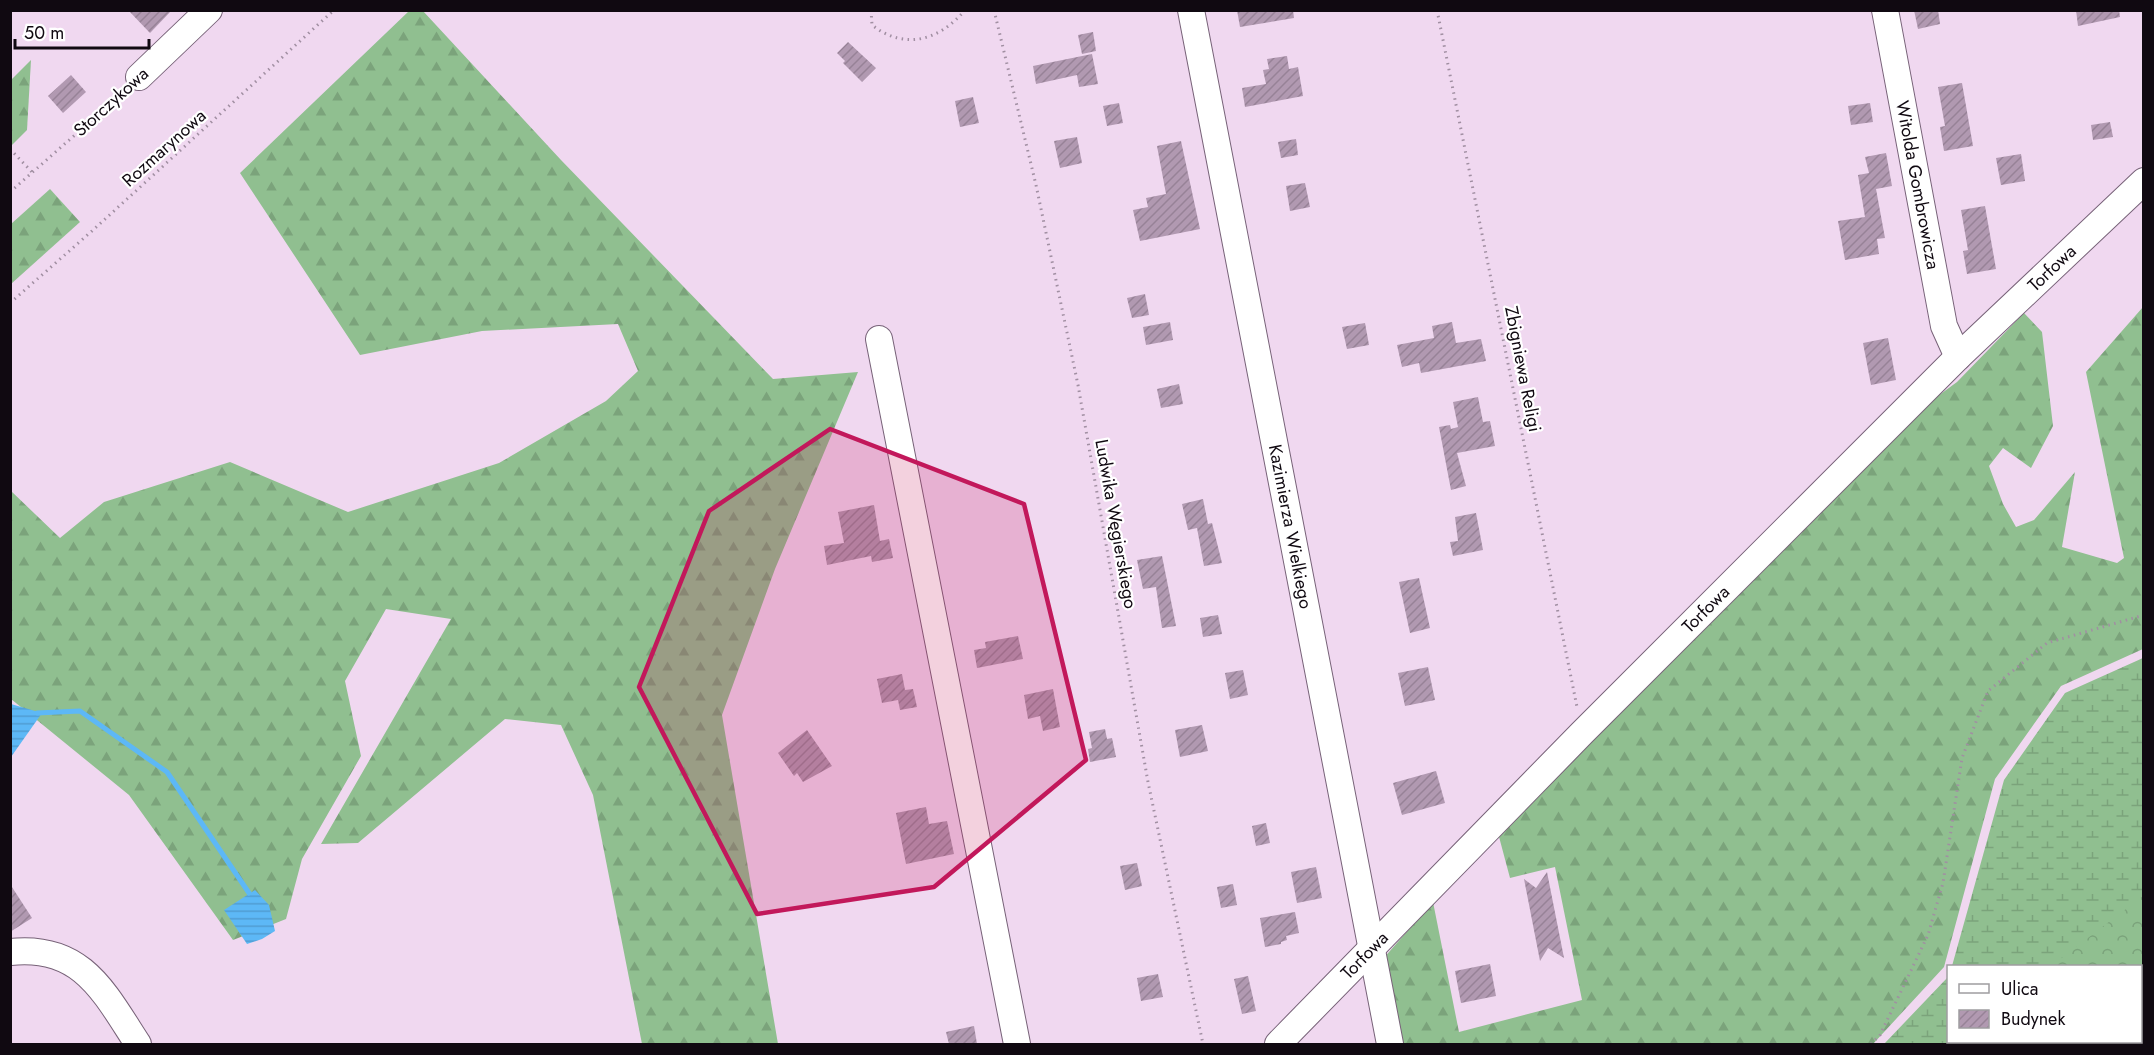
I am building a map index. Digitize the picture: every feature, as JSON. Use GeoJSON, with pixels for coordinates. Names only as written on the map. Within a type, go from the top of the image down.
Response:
{"type":"FeatureCollection","features":[{"type":"Feature","properties":{"kind":"street","name":"Storczykowa"},"geometry":{"type":"LineString","coordinates":[[140,77],[209,10]]}},
{"type":"Feature","properties":{"kind":"street","name":"Kazimierza Wielkiego"},"geometry":{"type":"LineString","coordinates":[[1191,10],[1390,1044]]}},
{"type":"Feature","properties":{"kind":"street","name":"Witolda Gombrowicza"},"geometry":{"type":"LineString","coordinates":[[1885,10],[1944,326],[1958,357]]}},
{"type":"Feature","properties":{"kind":"street","name":"Torfowa"},"geometry":{"type":"LineString","coordinates":[[1278,1044],[1582,733],[1958,357],[2144,181]]}},
{"type":"Feature","properties":{"kind":"street"},"geometry":{"type":"LineString","coordinates":[[879,339],[1017,1044]]}},
{"type":"Feature","properties":{"kind":"street"},"geometry":{"type":"LineString","coordinates":[[10,952],[25,951],[68,958],[86,971],[103,990],[138,1044]]}},
{"type":"Feature","properties":{"kind":"path","name":"Rozmarynowa"},"geometry":{"type":"LineString","coordinates":[[10,303],[101,224],[334,10]]}},
{"type":"Feature","properties":{"kind":"path"},"geometry":{"type":"LineString","coordinates":[[871,10],[872,25],[882,33],[897,39],[914,40],[932,37],[947,29],[965,10]]}},
{"type":"Feature","properties":{"kind":"path","name":"Ludwika Węgierskiego"},"geometry":{"type":"LineString","coordinates":[[994,10],[1036,185],[1078,385],[1148,782],[1203,1044]]}},
{"type":"Feature","properties":{"kind":"path","name":"Zbigniewa Religi"},"geometry":{"type":"LineString","coordinates":[[1437,10],[1582,733]]}},
{"type":"Feature","properties":{"kind":"path","name":"Storczykowa"},"geometry":{"type":"LineString","coordinates":[[10,192],[140,77]]}},
{"type":"Feature","properties":{"kind":"path"},"geometry":{"type":"LineString","coordinates":[[10,149],[32,172]]}},
{"type":"Feature","properties":{"kind":"path"},"geometry":{"type":"LineString","coordinates":[[1871,1044],[1880,1035],[1928,935],[1943,883],[1962,758],[1988,691],[2048,643],[2144,615]]}},
{"type":"Feature","properties":{"kind":"highlighted area"},"geometry":{"type":"Polygon","coordinates":[[[830,429],[1024,504],[1086,760],[934,887],[757,914],[639,687],[709,511],[830,429]]]}},
{"type":"Feature","properties":{"kind":"green space"},"geometry":{"type":"Polygon","coordinates":[[[409,11],[423,11],[561,160],[773,379],[858,372],[775,569],[722,715],[778,1044],[642,1044],[593,795],[561,725],[505,719],[358,843],[321,844],[451,619],[386,609],[345,681],[361,756],[302,859],[286,919],[233,940],[129,795],[11,699],[10,490],[60,538],[104,502],[230,462],[348,512],[499,463],[606,401],[638,371],[618,324],[482,331],[360,355],[240,173],[409,11]]]}},
{"type":"Feature","properties":{"kind":"green space"},"geometry":{"type":"Polygon","coordinates":[[[31,60],[27,130],[11,146],[11,80],[31,60]]]}},
{"type":"Feature","properties":{"kind":"green space"},"geometry":{"type":"Polygon","coordinates":[[[50,189],[80,222],[11,284],[11,224],[50,189]]]}},
{"type":"Feature","properties":{"kind":"green space"},"geometry":{"type":"Polygon","coordinates":[[[2143,307],[2143,649],[2061,686],[1995,779],[1944,967],[1873,1044],[1397,1044],[1382,960],[1433,902],[1459,1032],[1582,1000],[1555,867],[1510,878],[1498,833],[1931,401],[1957,382],[2024,313],[2042,332],[2053,426],[2031,468],[2003,448],[1989,466],[2003,504],[2016,527],[2034,520],[2075,472],[2062,547],[2117,563],[2124,558],[2086,372],[2143,307]]]}},
{"type":"Feature","properties":{"kind":"green space"},"geometry":{"type":"Polygon","coordinates":[[[2143,658],[2143,1044],[1884,1044],[1947,978],[1947,1043],[2142,1043],[2142,965],[1952,965],[2004,780],[2065,693],[2143,658]]]}},
{"type":"Feature","properties":{"kind":"green space"},"geometry":{"type":"Polygon","coordinates":[[[2143,896],[2143,1044],[1947,1044],[2142,1043],[2142,965],[2052,965],[2143,896]]]}},
{"type":"Feature","properties":{"kind":"water"},"geometry":{"type":"Polygon","coordinates":[[[10,704],[42,713],[11,757],[10,704]]]}},
{"type":"Feature","properties":{"kind":"water"},"geometry":{"type":"Polygon","coordinates":[[[255,890],[269,905],[275,931],[247,944],[224,910],[255,890]]]}},
{"type":"Feature","properties":{"kind":"building"},"geometry":{"type":"Polygon","coordinates":[[[128,10],[172,10],[150,33],[128,10]]]}},
{"type":"Feature","properties":{"kind":"building"},"geometry":{"type":"Polygon","coordinates":[[[1237,10],[1293,10],[1294,18],[1240,27],[1237,10]]]}},
{"type":"Feature","properties":{"kind":"building"},"geometry":{"type":"Polygon","coordinates":[[[1914,10],[1938,10],[1940,24],[1918,29],[1914,10]]]}},
{"type":"Feature","properties":{"kind":"building"},"geometry":{"type":"Polygon","coordinates":[[[2076,10],[2119,10],[2120,17],[2078,26],[2076,10]]]}},
{"type":"Feature","properties":{"kind":"building"},"geometry":{"type":"Polygon","coordinates":[[[1093,32],[1096,51],[1082,54],[1078,35],[1093,32]]]}},
{"type":"Feature","properties":{"kind":"building"},"geometry":{"type":"Polygon","coordinates":[[[848,42],[876,68],[862,82],[843,63],[845,61],[837,53],[848,42]]]}},
{"type":"Feature","properties":{"kind":"building"},"geometry":{"type":"Polygon","coordinates":[[[1092,54],[1098,84],[1079,87],[1077,75],[1036,84],[1033,66],[1092,54]]]}},
{"type":"Feature","properties":{"kind":"building"},"geometry":{"type":"Polygon","coordinates":[[[1287,56],[1289,69],[1298,67],[1303,96],[1245,107],[1242,88],[1266,84],[1263,70],[1269,69],[1267,59],[1287,56]]]}},
{"type":"Feature","properties":{"kind":"building"},"geometry":{"type":"Polygon","coordinates":[[[71,75],[86,92],[63,113],[48,96],[71,75]]]}},
{"type":"Feature","properties":{"kind":"building"},"geometry":{"type":"Polygon","coordinates":[[[1962,83],[1973,146],[1944,151],[1940,127],[1945,126],[1938,87],[1962,83]]]}},
{"type":"Feature","properties":{"kind":"building"},"geometry":{"type":"Polygon","coordinates":[[[973,97],[979,123],[960,127],[955,101],[973,97]]]}},
{"type":"Feature","properties":{"kind":"building"},"geometry":{"type":"Polygon","coordinates":[[[1119,103],[1123,123],[1107,126],[1103,106],[1119,103]]]}},
{"type":"Feature","properties":{"kind":"building"},"geometry":{"type":"Polygon","coordinates":[[[1870,103],[1873,122],[1851,125],[1848,106],[1870,103]]]}},
{"type":"Feature","properties":{"kind":"building"},"geometry":{"type":"Polygon","coordinates":[[[2110,122],[2113,137],[2093,140],[2091,125],[2110,122]]]}},
{"type":"Feature","properties":{"kind":"building"},"geometry":{"type":"Polygon","coordinates":[[[1077,137],[1082,163],[1060,168],[1054,141],[1077,137]]]}},
{"type":"Feature","properties":{"kind":"building"},"geometry":{"type":"Polygon","coordinates":[[[1296,139],[1298,155],[1281,158],[1278,142],[1296,139]]]}},
{"type":"Feature","properties":{"kind":"building"},"geometry":{"type":"Polygon","coordinates":[[[1181,141],[1200,229],[1140,241],[1133,210],[1148,207],[1146,198],[1166,194],[1157,146],[1181,141]]]}},
{"type":"Feature","properties":{"kind":"building"},"geometry":{"type":"Polygon","coordinates":[[[1886,153],[1892,186],[1876,189],[1885,238],[1877,239],[1879,254],[1845,260],[1838,221],[1865,217],[1858,175],[1869,173],[1865,157],[1886,153]]]}},
{"type":"Feature","properties":{"kind":"building"},"geometry":{"type":"Polygon","coordinates":[[[2021,154],[2025,181],[2001,185],[1996,158],[2021,154]]]}},
{"type":"Feature","properties":{"kind":"building"},"geometry":{"type":"Polygon","coordinates":[[[1305,183],[1310,207],[1290,211],[1286,186],[1305,183]]]}},
{"type":"Feature","properties":{"kind":"building"},"geometry":{"type":"Polygon","coordinates":[[[1985,206],[1996,269],[1967,274],[1963,251],[1968,250],[1961,210],[1985,206]]]}},
{"type":"Feature","properties":{"kind":"building"},"geometry":{"type":"Polygon","coordinates":[[[1145,294],[1149,315],[1132,318],[1127,298],[1145,294]]]}},
{"type":"Feature","properties":{"kind":"building"},"geometry":{"type":"Polygon","coordinates":[[[1170,322],[1173,340],[1146,345],[1143,327],[1170,322]]]}},
{"type":"Feature","properties":{"kind":"building"},"geometry":{"type":"Polygon","coordinates":[[[1452,322],[1456,343],[1481,339],[1486,361],[1421,373],[1419,363],[1402,367],[1397,345],[1434,338],[1432,326],[1452,322]]]}},
{"type":"Feature","properties":{"kind":"building"},"geometry":{"type":"Polygon","coordinates":[[[1365,323],[1369,345],[1347,349],[1342,327],[1365,323]]]}},
{"type":"Feature","properties":{"kind":"building"},"geometry":{"type":"Polygon","coordinates":[[[1888,338],[1896,380],[1871,385],[1863,343],[1888,338]]]}},
{"type":"Feature","properties":{"kind":"building"},"geometry":{"type":"Polygon","coordinates":[[[1179,384],[1183,404],[1161,408],[1157,389],[1179,384]]]}},
{"type":"Feature","properties":{"kind":"building"},"geometry":{"type":"Polygon","coordinates":[[[1478,397],[1483,422],[1490,421],[1495,446],[1457,453],[1466,486],[1451,490],[1439,427],[1450,425],[1451,429],[1458,427],[1453,402],[1478,397]]]}},
{"type":"Feature","properties":{"kind":"building"},"geometry":{"type":"Polygon","coordinates":[[[1203,499],[1208,524],[1212,523],[1222,563],[1204,566],[1197,528],[1188,530],[1182,504],[1203,499]]]}},
{"type":"Feature","properties":{"kind":"building"},"geometry":{"type":"Polygon","coordinates":[[[874,505],[880,541],[889,539],[893,558],[872,562],[871,556],[827,565],[824,546],[844,543],[838,512],[874,505]]]}},
{"type":"Feature","properties":{"kind":"building"},"geometry":{"type":"Polygon","coordinates":[[[1476,513],[1483,550],[1453,556],[1450,542],[1458,541],[1455,517],[1476,513]]]}},
{"type":"Feature","properties":{"kind":"building"},"geometry":{"type":"Polygon","coordinates":[[[1162,556],[1176,626],[1162,628],[1156,587],[1143,589],[1137,560],[1162,556]]]}},
{"type":"Feature","properties":{"kind":"building"},"geometry":{"type":"Polygon","coordinates":[[[1419,578],[1430,628],[1410,633],[1399,582],[1419,578]]]}},
{"type":"Feature","properties":{"kind":"building"},"geometry":{"type":"Polygon","coordinates":[[[1218,615],[1222,634],[1203,637],[1200,618],[1218,615]]]}},
{"type":"Feature","properties":{"kind":"building"},"geometry":{"type":"Polygon","coordinates":[[[1018,636],[1023,659],[977,668],[974,650],[986,648],[985,642],[1018,636]]]}},
{"type":"Feature","properties":{"kind":"building"},"geometry":{"type":"Polygon","coordinates":[[[1428,667],[1435,700],[1405,706],[1398,673],[1428,667]]]}},
{"type":"Feature","properties":{"kind":"building"},"geometry":{"type":"Polygon","coordinates":[[[1243,670],[1248,695],[1230,699],[1225,673],[1243,670]]]}},
{"type":"Feature","properties":{"kind":"building"},"geometry":{"type":"Polygon","coordinates":[[[902,674],[905,690],[913,689],[917,707],[900,710],[898,700],[882,703],[877,679],[902,674]]]}},
{"type":"Feature","properties":{"kind":"building"},"geometry":{"type":"Polygon","coordinates":[[[1053,689],[1060,727],[1043,731],[1040,716],[1028,719],[1024,695],[1053,689]]]}},
{"type":"Feature","properties":{"kind":"building"},"geometry":{"type":"Polygon","coordinates":[[[1202,725],[1208,751],[1180,757],[1175,730],[1202,725]]]}},
{"type":"Feature","properties":{"kind":"building"},"geometry":{"type":"Polygon","coordinates":[[[1105,729],[1107,739],[1112,738],[1116,757],[1090,762],[1088,749],[1092,748],[1089,732],[1105,729]]]}},
{"type":"Feature","properties":{"kind":"building"},"geometry":{"type":"Polygon","coordinates":[[[807,730],[832,766],[803,782],[797,773],[794,776],[778,753],[807,730]]]}},
{"type":"Feature","properties":{"kind":"building"},"geometry":{"type":"Polygon","coordinates":[[[1436,771],[1445,803],[1402,815],[1393,783],[1436,771]]]}},
{"type":"Feature","properties":{"kind":"building"},"geometry":{"type":"Polygon","coordinates":[[[926,807],[929,824],[947,821],[954,854],[906,864],[896,813],[926,807]]]}},
{"type":"Feature","properties":{"kind":"building"},"geometry":{"type":"Polygon","coordinates":[[[1266,823],[1270,843],[1256,846],[1252,826],[1266,823]]]}},
{"type":"Feature","properties":{"kind":"building"},"geometry":{"type":"Polygon","coordinates":[[[1137,863],[1142,886],[1125,890],[1120,866],[1137,863]]]}},
{"type":"Feature","properties":{"kind":"building"},"geometry":{"type":"Polygon","coordinates":[[[1316,867],[1322,898],[1297,903],[1291,872],[1316,867]]]}},
{"type":"Feature","properties":{"kind":"building"},"geometry":{"type":"Polygon","coordinates":[[[1547,872],[1564,958],[1548,948],[1540,961],[1524,879],[1536,888],[1547,872]]]}},
{"type":"Feature","properties":{"kind":"building"},"geometry":{"type":"Polygon","coordinates":[[[10,884],[32,918],[10,932],[10,884]]]}},
{"type":"Feature","properties":{"kind":"building"},"geometry":{"type":"Polygon","coordinates":[[[1233,884],[1237,905],[1221,908],[1217,887],[1233,884]]]}},
{"type":"Feature","properties":{"kind":"building"},"geometry":{"type":"Polygon","coordinates":[[[1295,912],[1299,933],[1286,936],[1287,940],[1281,944],[1265,947],[1260,918],[1295,912]]]}},
{"type":"Feature","properties":{"kind":"building"},"geometry":{"type":"Polygon","coordinates":[[[1490,964],[1496,996],[1461,1003],[1455,971],[1490,964]]]}},
{"type":"Feature","properties":{"kind":"building"},"geometry":{"type":"Polygon","coordinates":[[[1158,974],[1163,997],[1141,1001],[1137,978],[1158,974]]]}},
{"type":"Feature","properties":{"kind":"building"},"geometry":{"type":"Polygon","coordinates":[[[1248,976],[1256,1011],[1242,1014],[1234,979],[1248,976]]]}},
{"type":"Feature","properties":{"kind":"building"},"geometry":{"type":"Polygon","coordinates":[[[974,1026],[977,1044],[949,1044],[946,1032],[974,1026]]]}},
{"type":"Feature","properties":{"kind":"waterway"},"geometry":{"type":"LineString","coordinates":[[37,713],[80,711],[167,772],[249,893]]}}]}
